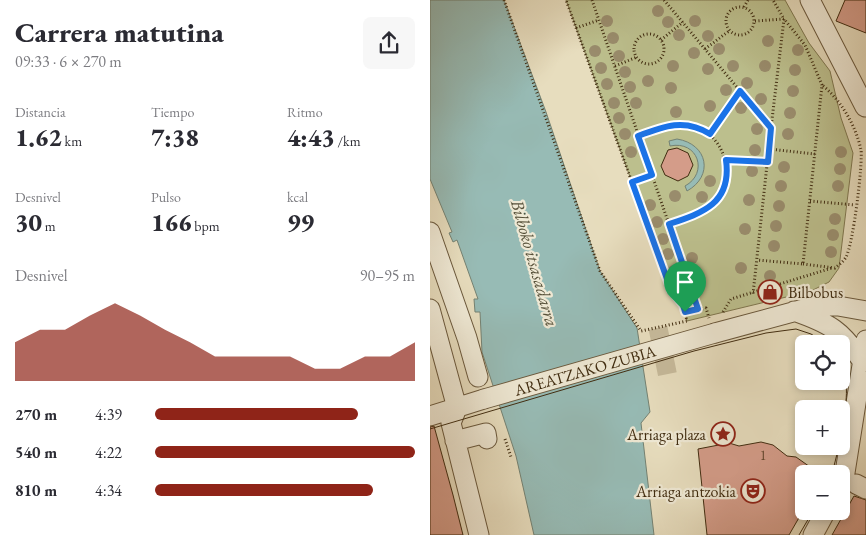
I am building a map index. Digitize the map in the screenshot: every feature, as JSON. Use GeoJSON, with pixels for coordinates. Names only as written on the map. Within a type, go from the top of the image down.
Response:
{"type":"FeatureCollection","features":[{"type":"Feature","properties":{"kind":"street"},"geometry":{"type":"LineString","coordinates":[[810,0],[866,106]]}},
{"type":"Feature","properties":{"kind":"street"},"geometry":{"type":"LineString","coordinates":[[841,56],[866,81]]}},
{"type":"Feature","properties":{"kind":"street"},"geometry":{"type":"LineString","coordinates":[[430,232],[467,338],[478,377]]}},
{"type":"Feature","properties":{"kind":"street"},"geometry":{"type":"LineString","coordinates":[[794,311],[815,306],[838,306],[866,311]]}},
{"type":"Feature","properties":{"kind":"street"},"geometry":{"type":"LineString","coordinates":[[430,309],[457,408],[451,423],[479,535]]}},
{"type":"Feature","properties":{"kind":"street"},"geometry":{"type":"LineString","coordinates":[[794,311],[826,322],[848,342],[863,362]]}},
{"type":"Feature","properties":{"kind":"street","name":"AREATZAKO ZUBIA"},"geometry":{"type":"LineString","coordinates":[[430,416],[713,323],[794,311]]}},
{"type":"Feature","properties":{"kind":"street"},"geometry":{"type":"LineString","coordinates":[[852,484],[866,340]]}},
{"type":"Feature","properties":{"kind":"street"},"geometry":{"type":"LineString","coordinates":[[455,442],[486,433],[495,434]]}},
{"type":"Feature","properties":{"kind":"street"},"geometry":{"type":"LineString","coordinates":[[813,535],[821,520]]}},
{"type":"Feature","properties":{"kind":"path"},"geometry":{"type":"LineString","coordinates":[[504,0],[600,271],[641,331],[687,321],[683,305],[671,290],[566,0]]}},
{"type":"Feature","properties":{"kind":"path"},"geometry":{"type":"LineString","coordinates":[[592,0],[698,309],[685,312]]}},
{"type":"Feature","properties":{"kind":"path"},"geometry":{"type":"LineString","coordinates":[[664,0],[771,128]]}},
{"type":"Feature","properties":{"kind":"path"},"geometry":{"type":"LineString","coordinates":[[744,7],[748,0]]}},
{"type":"Feature","properties":{"kind":"path"},"geometry":{"type":"LineString","coordinates":[[774,0],[784,19],[805,45],[822,86],[803,264]]}},
{"type":"Feature","properties":{"kind":"path"},"geometry":{"type":"LineString","coordinates":[[744,7],[750,10],[755,21],[754,27],[745,35],[739,36],[729,31],[726,26],[727,16],[733,8],[744,7]]}},
{"type":"Feature","properties":{"kind":"path"},"geometry":{"type":"LineString","coordinates":[[755,21],[784,19]]}},
{"type":"Feature","properties":{"kind":"path"},"geometry":{"type":"LineString","coordinates":[[753,294],[784,19]]}},
{"type":"Feature","properties":{"kind":"path"},"geometry":{"type":"LineString","coordinates":[[576,28],[598,20]]}},
{"type":"Feature","properties":{"kind":"path"},"geometry":{"type":"LineString","coordinates":[[661,40],[683,22]]}},
{"type":"Feature","properties":{"kind":"path"},"geometry":{"type":"LineString","coordinates":[[705,49],[729,31]]}},
{"type":"Feature","properties":{"kind":"path"},"geometry":{"type":"LineString","coordinates":[[653,35],[661,40],[664,48],[660,60],[649,64],[637,57],[636,43],[643,36],[653,35]]}},
{"type":"Feature","properties":{"kind":"path"},"geometry":{"type":"LineString","coordinates":[[614,66],[637,57]]}},
{"type":"Feature","properties":{"kind":"path"},"geometry":{"type":"LineString","coordinates":[[722,315],[731,299],[835,268],[846,258],[861,152],[858,139],[835,96],[822,86]]}},
{"type":"Feature","properties":{"kind":"path"},"geometry":{"type":"LineString","coordinates":[[710,134],[740,91]]}},
{"type":"Feature","properties":{"kind":"path"},"geometry":{"type":"LineString","coordinates":[[638,136],[672,124],[692,125],[710,134],[717,142],[726,160],[727,170],[723,189],[712,206],[694,216],[669,224]]}},
{"type":"Feature","properties":{"kind":"path"},"geometry":{"type":"LineString","coordinates":[[769,149],[815,154]]}},
{"type":"Feature","properties":{"kind":"path"},"geometry":{"type":"LineString","coordinates":[[726,160],[768,162]]}},
{"type":"Feature","properties":{"kind":"path"},"geometry":{"type":"LineString","coordinates":[[632,182],[652,175]]}},
{"type":"Feature","properties":{"kind":"path"},"geometry":{"type":"LineString","coordinates":[[810,201],[855,205]]}},
{"type":"Feature","properties":{"kind":"path"},"geometry":{"type":"LineString","coordinates":[[756,260],[835,268]]}},
{"type":"Feature","properties":{"kind":"path"},"geometry":{"type":"LineString","coordinates":[[495,434],[510,457]]}},
{"type":"Feature","properties":{"kind":"green space"},"geometry":{"type":"Polygon","coordinates":[[[566,0],[785,0],[809,43],[830,71],[841,118],[853,153],[839,268],[829,282],[811,291],[687,321],[683,305],[671,290],[566,0]]]}},
{"type":"Feature","properties":{"kind":"water","name":"Bilboko itsasadarra"},"geometry":{"type":"Polygon","coordinates":[[[430,0],[504,0],[546,112],[600,271],[637,328],[650,412],[641,423],[654,535],[534,535],[516,456],[482,352],[480,312],[475,312],[474,299],[478,299],[457,240],[453,242],[449,233],[452,232],[430,179],[430,0]]]}},
{"type":"Feature","properties":{"kind":"water"},"geometry":{"type":"Polygon","coordinates":[[[677,139],[695,147],[704,161],[701,177],[696,185],[687,191],[685,186],[697,173],[697,159],[688,148],[680,145],[670,146],[669,141],[677,139]]]}},
{"type":"Feature","properties":{"kind":"building"},"geometry":{"type":"Polygon","coordinates":[[[845,0],[866,0],[866,33],[836,21],[845,0]]]}},
{"type":"Feature","properties":{"kind":"building"},"geometry":{"type":"Polygon","coordinates":[[[677,148],[688,153],[693,165],[688,176],[678,181],[665,175],[661,166],[668,150],[677,148]]]}},
{"type":"Feature","properties":{"kind":"building"},"geometry":{"type":"Polygon","coordinates":[[[434,426],[463,535],[430,535],[430,427],[434,426]]]}},
{"type":"Feature","properties":{"kind":"building","name":"Arriaga antzokia"},"geometry":{"type":"Polygon","coordinates":[[[761,442],[773,445],[787,456],[796,457],[807,465],[795,465],[795,520],[798,520],[789,535],[707,535],[698,449],[729,443],[739,446],[761,442]]]}},
{"type":"Feature","properties":{"kind":"building"},"geometry":{"type":"Polygon","coordinates":[[[854,496],[866,500],[866,535],[832,535],[840,520],[850,520],[850,503],[854,496]]]}},
{"type":"Feature","properties":{"kind":"tunnel"},"geometry":{"type":"LineString","coordinates":[[658,328],[669,382]]}},
{"type":"Feature","properties":{"kind":"tram line"},"geometry":{"type":"LineString","coordinates":[[430,429],[694,351],[766,333],[796,329],[813,335]]}},
{"type":"Feature","properties":{"kind":"tram line"},"geometry":{"type":"LineString","coordinates":[[845,400],[846,390]]}},
{"type":"Feature","properties":{"kind":"tram line"},"geometry":{"type":"LineString","coordinates":[[834,465],[837,455]]}},
{"type":"Feature","properties":{"kind":"tram line"},"geometry":{"type":"LineString","coordinates":[[799,535],[808,520]]}},
{"type":"Feature","properties":{"kind":"place","name":"Bilbobus"},"geometry":{"type":"Point","coordinates":[770,292]}},
{"type":"Feature","properties":{"kind":"place","name":"Arriaga plaza"},"geometry":{"type":"Point","coordinates":[723,434]}},
{"type":"Feature","properties":{"kind":"place","name":"Arriaga antzokia"},"geometry":{"type":"Point","coordinates":[753,491]}},
{"type":"Feature","properties":{"kind":"route"},"geometry":{"type":"LineString","coordinates":[[740,91],[771,128],[768,162],[726,160],[726,180],[723,189],[712,206],[694,216],[669,224],[698,309],[685,312],[683,305],[671,290],[632,182],[652,175],[638,136],[672,124],[692,125],[710,134],[740,91]]}}]}
